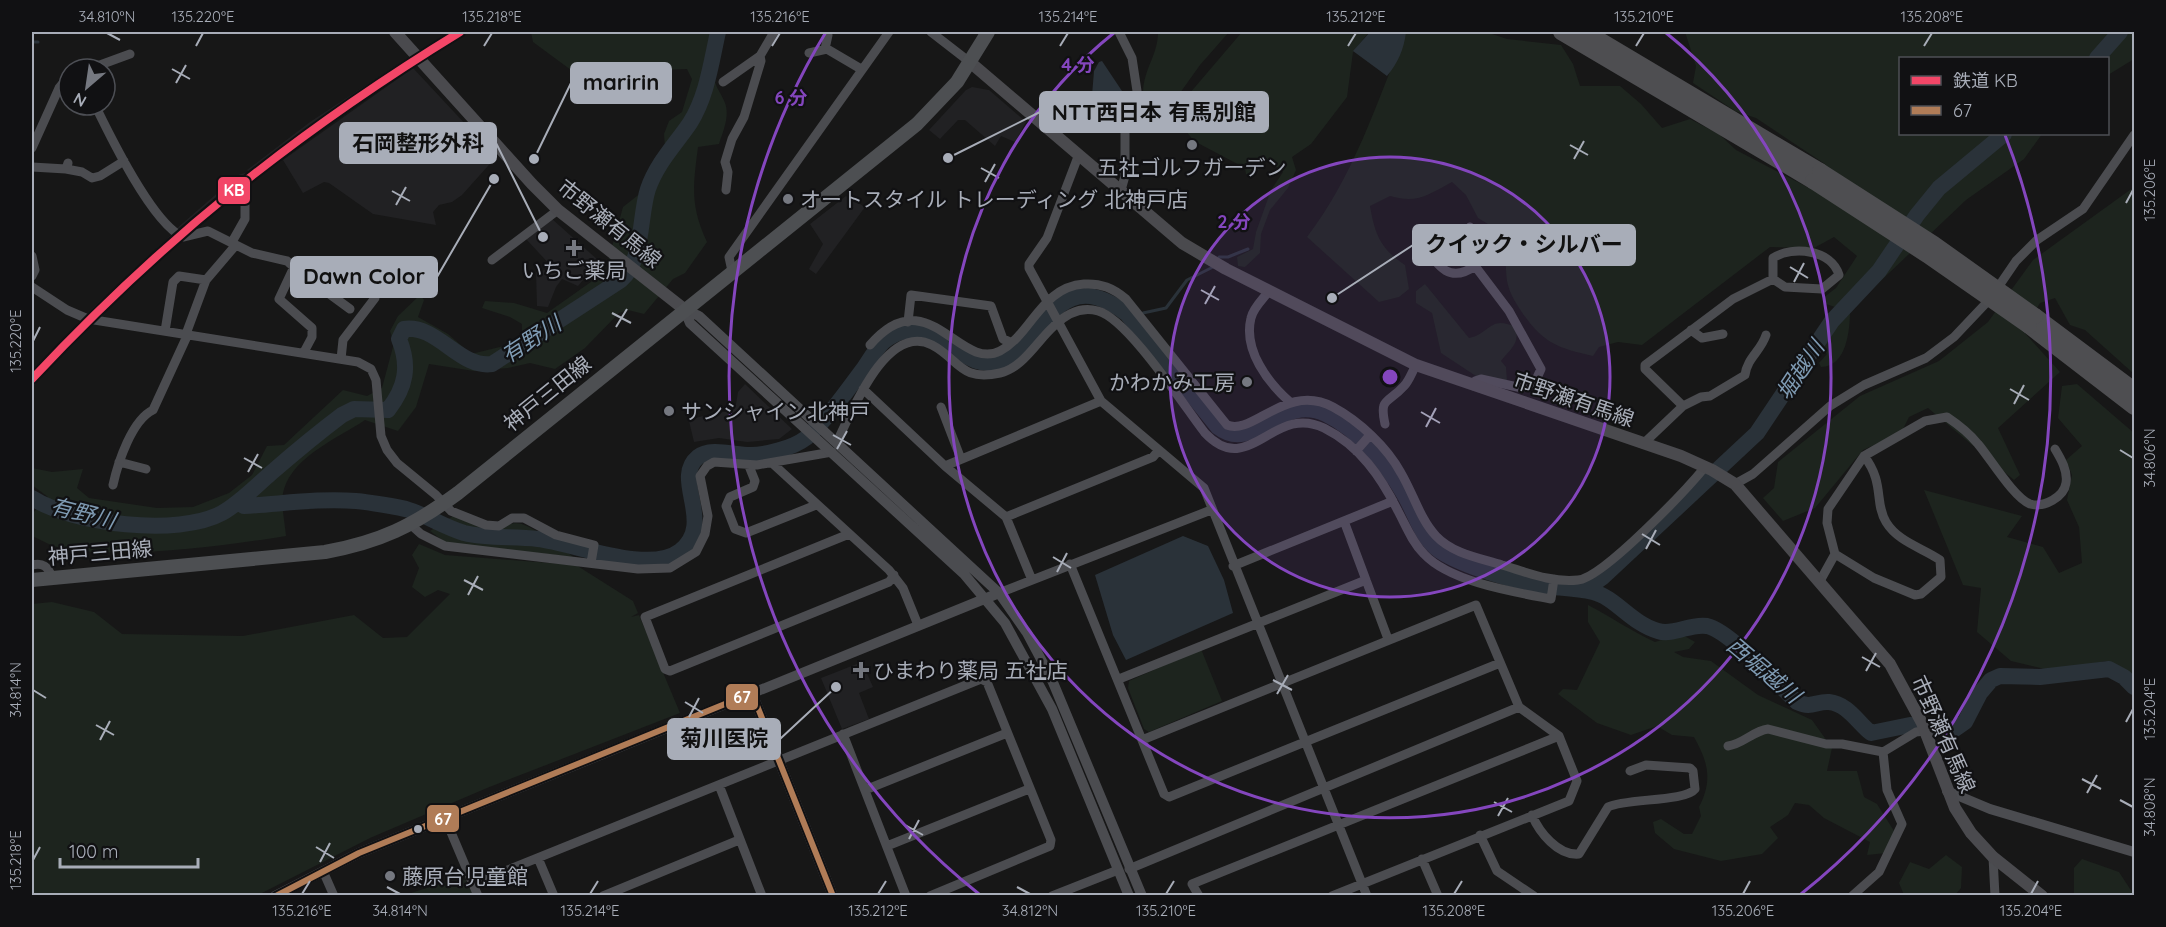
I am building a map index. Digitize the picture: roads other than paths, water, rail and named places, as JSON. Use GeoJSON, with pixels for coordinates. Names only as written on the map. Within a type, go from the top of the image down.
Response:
{"type":"FeatureCollection","features":[{"type":"Feature","properties":{"kind":"highway"},"geometry":{"type":"LineString","coordinates":[[1561,32],[1817,176]]}},
{"type":"Feature","properties":{"kind":"highway"},"geometry":{"type":"LineString","coordinates":[[1586,32],[1817,176],[1927,255],[2032,321],[2134,390]]}},
{"type":"Feature","properties":{"kind":"highway"},"geometry":{"type":"LineString","coordinates":[[2032,321],[2134,407]]}},
{"type":"Feature","properties":{"kind":"main road","name":"市野瀬有馬線"},"geometry":{"type":"LineString","coordinates":[[395,32],[558,210],[684,309]]}},
{"type":"Feature","properties":{"kind":"main road","name":"神戸三田線"},"geometry":{"type":"LineString","coordinates":[[32,580],[325,552],[365,544],[412,524],[438,507],[917,124],[944,99],[971,63],[988,32]]}},
{"type":"Feature","properties":{"kind":"main road","name":"市野瀬有馬線"},"geometry":{"type":"LineString","coordinates":[[971,63],[1182,243],[1269,291],[1416,365],[1713,470],[1735,484],[1890,664],[1923,727],[1947,791],[1967,827],[1994,856],[2042,896]]}},
{"type":"Feature","properties":{"kind":"street"},"geometry":{"type":"LineString","coordinates":[[723,82],[760,56],[774,32]]}},
{"type":"Feature","properties":{"kind":"street"},"geometry":{"type":"LineString","coordinates":[[732,271],[729,257],[889,32]]}},
{"type":"Feature","properties":{"kind":"street"},"geometry":{"type":"LineString","coordinates":[[931,32],[971,63]]}},
{"type":"Feature","properties":{"kind":"street"},"geometry":{"type":"LineString","coordinates":[[1119,32],[1132,58],[1137,91],[1125,132],[1125,176],[1121,190]]}},
{"type":"Feature","properties":{"kind":"street"},"geometry":{"type":"LineString","coordinates":[[825,49],[828,35]]}},
{"type":"Feature","properties":{"kind":"street"},"geometry":{"type":"LineString","coordinates":[[809,53],[825,49],[861,69]]}},
{"type":"Feature","properties":{"kind":"street"},"geometry":{"type":"LineString","coordinates":[[117,59],[130,54]]}},
{"type":"Feature","properties":{"kind":"street"},"geometry":{"type":"LineString","coordinates":[[726,190],[728,172],[725,162],[732,139],[744,117],[761,61],[760,56]]}},
{"type":"Feature","properties":{"kind":"street"},"geometry":{"type":"LineString","coordinates":[[32,148],[57,92]]}},
{"type":"Feature","properties":{"kind":"street"},"geometry":{"type":"LineString","coordinates":[[100,117],[109,139],[142,191],[176,234],[183,237],[208,231],[260,255],[287,261],[294,267],[279,299],[312,328],[312,337],[304,352]]}},
{"type":"Feature","properties":{"kind":"street"},"geometry":{"type":"LineString","coordinates":[[1735,484],[1753,474],[1830,406],[1864,385],[1926,358],[1954,337],[1978,313],[2016,261],[2037,240],[2083,209],[2134,135]]}},
{"type":"Feature","properties":{"kind":"street"},"geometry":{"type":"LineString","coordinates":[[1079,154],[1047,238],[1029,264],[1101,401],[1204,488],[1233,566],[1367,896]]}},
{"type":"Feature","properties":{"kind":"street"},"geometry":{"type":"LineString","coordinates":[[32,167],[67,166],[92,178],[124,161]]}},
{"type":"Feature","properties":{"kind":"street"},"geometry":{"type":"LineString","coordinates":[[113,485],[119,462],[143,414],[153,410],[187,334],[206,280],[233,244],[245,219],[245,206]]}},
{"type":"Feature","properties":{"kind":"street"},"geometry":{"type":"LineString","coordinates":[[492,260],[558,210]]}},
{"type":"Feature","properties":{"kind":"street"},"geometry":{"type":"LineString","coordinates":[[1470,227],[1475,266],[1509,311],[1541,369],[1539,376],[1529,386],[1514,387],[1481,379],[1475,381],[1474,386]]}},
{"type":"Feature","properties":{"kind":"street"},"geometry":{"type":"LineString","coordinates":[[1422,242],[1440,267],[1448,272],[1465,273],[1475,266]]}},
{"type":"Feature","properties":{"kind":"street"},"geometry":{"type":"LineString","coordinates":[[1815,252],[1836,266],[1839,275],[1822,289],[1785,287],[1773,279],[1773,258],[1782,253],[1815,252]]}},
{"type":"Feature","properties":{"kind":"street"},"geometry":{"type":"LineString","coordinates":[[32,256],[35,270],[32,276]]}},
{"type":"Feature","properties":{"kind":"street"},"geometry":{"type":"LineString","coordinates":[[292,272],[305,276],[350,309]]}},
{"type":"Feature","properties":{"kind":"street"},"geometry":{"type":"LineString","coordinates":[[165,331],[172,282],[179,276],[206,280]]}},
{"type":"Feature","properties":{"kind":"street"},"geometry":{"type":"LineString","coordinates":[[1683,406],[1645,369],[1645,365],[1733,299],[1773,279]]}},
{"type":"Feature","properties":{"kind":"street"},"geometry":{"type":"LineString","coordinates":[[870,345],[885,330],[908,322],[941,329],[972,352],[980,354],[999,351],[1064,289],[1080,284],[1097,284],[1117,291],[1135,310],[1223,421],[1231,427],[1244,426],[1270,410],[1291,403],[1311,401],[1332,406],[1369,436],[1400,470],[1430,529],[1444,543],[1468,555],[1554,580],[1579,580],[1601,570],[1688,488],[1713,470]]}},
{"type":"Feature","properties":{"kind":"street"},"geometry":{"type":"LineString","coordinates":[[32,287],[67,310],[87,319],[358,362],[371,369],[387,450],[438,507],[486,525],[498,526],[512,518],[524,518],[556,535],[594,546],[592,562]]}},
{"type":"Feature","properties":{"kind":"street"},"geometry":{"type":"LineString","coordinates":[[1269,291],[1250,319],[1252,346],[1271,383],[1291,403]]}},
{"type":"Feature","properties":{"kind":"street"},"geometry":{"type":"LineString","coordinates":[[908,322],[911,295],[991,306],[1003,339],[1010,342]]}},
{"type":"Feature","properties":{"kind":"street"},"geometry":{"type":"LineString","coordinates":[[341,359],[341,346],[348,331],[375,298]]}},
{"type":"Feature","properties":{"kind":"street"},"geometry":{"type":"LineString","coordinates":[[684,309],[699,316],[827,432],[834,447],[986,597],[1005,623],[1038,679],[1123,869],[1142,896]]}},
{"type":"Feature","properties":{"kind":"street"},"geometry":{"type":"LineString","coordinates":[[684,309],[690,323],[817,439],[834,447],[999,593],[1027,633],[1052,680],[1123,869],[1129,896]]}},
{"type":"Feature","properties":{"kind":"street"},"geometry":{"type":"LineString","coordinates":[[412,524],[421,534],[445,546],[658,569],[680,564],[696,552],[705,534],[708,516],[700,484],[703,470],[714,462],[749,466],[772,463],[834,447],[863,389],[893,349],[906,342],[932,345],[962,369],[973,374],[1001,373],[1024,358],[1058,319],[1084,309],[1099,311],[1112,317],[1174,391],[1205,433],[1218,444],[1244,448],[1283,426],[1296,422],[1312,423],[1326,429],[1358,450],[1373,468],[1414,542],[1425,556],[1446,570],[1524,594],[1551,599],[1554,580]]}},
{"type":"Feature","properties":{"kind":"street"},"geometry":{"type":"LineString","coordinates":[[1691,330],[1702,338],[1723,334]]}},
{"type":"Feature","properties":{"kind":"street"},"geometry":{"type":"LineString","coordinates":[[1643,444],[1683,406],[1701,397],[1710,396],[1745,375],[1748,362],[1759,351],[1766,335]]}},
{"type":"Feature","properties":{"kind":"street"},"geometry":{"type":"LineString","coordinates":[[1385,424],[1381,408],[1383,403],[1405,385],[1416,365]]}},
{"type":"Feature","properties":{"kind":"street"},"geometry":{"type":"LineString","coordinates":[[863,389],[945,466],[1006,517],[1032,580]]}},
{"type":"Feature","properties":{"kind":"street"},"geometry":{"type":"LineString","coordinates":[[945,466],[1101,401]]}},
{"type":"Feature","properties":{"kind":"street"},"geometry":{"type":"LineString","coordinates":[[941,407],[961,459]]}},
{"type":"Feature","properties":{"kind":"street"},"geometry":{"type":"LineString","coordinates":[[1820,581],[1835,554],[1827,523],[1828,509],[1864,456],[1925,421],[1947,417],[1960,425],[2018,494],[2030,504],[2040,504],[2057,498],[2066,487],[2067,477],[2055,449]]}},
{"type":"Feature","properties":{"kind":"street"},"geometry":{"type":"LineString","coordinates":[[1358,450],[1369,436]]}},
{"type":"Feature","properties":{"kind":"street"},"geometry":{"type":"LineString","coordinates":[[1006,517],[1153,457],[1159,450]]}},
{"type":"Feature","properties":{"kind":"street"},"geometry":{"type":"LineString","coordinates":[[1835,554],[1874,578],[1915,595],[1921,594],[1941,577],[1940,560],[1912,545],[1887,524],[1878,479],[1864,456]]}},
{"type":"Feature","properties":{"kind":"street"},"geometry":{"type":"LineString","coordinates":[[119,462],[146,469]]}},
{"type":"Feature","properties":{"kind":"street"},"geometry":{"type":"LineString","coordinates":[[772,463],[894,575],[903,588],[918,626]]}},
{"type":"Feature","properties":{"kind":"street"},"geometry":{"type":"LineString","coordinates":[[749,466],[755,481],[753,486],[730,497],[726,506],[735,528],[746,533],[816,505]]}},
{"type":"Feature","properties":{"kind":"street"},"geometry":{"type":"LineString","coordinates":[[1233,566],[1393,501]]}},
{"type":"Feature","properties":{"kind":"street"},"geometry":{"type":"LineString","coordinates":[[275,896],[323,871],[445,818],[986,597],[1211,510]]}},
{"type":"Feature","properties":{"kind":"street"},"geometry":{"type":"LineString","coordinates":[[1344,521],[1388,639]]}},
{"type":"Feature","properties":{"kind":"street"},"geometry":{"type":"LineString","coordinates":[[849,534],[645,617],[665,669],[670,671],[780,627],[889,582],[894,575]]}},
{"type":"Feature","properties":{"kind":"street"},"geometry":{"type":"LineString","coordinates":[[1070,564],[1164,794],[1169,797],[1500,663]]}},
{"type":"Feature","properties":{"kind":"street"},"geometry":{"type":"LineString","coordinates":[[32,565],[43,565],[48,568],[52,577]]}},
{"type":"Feature","properties":{"kind":"street"},"geometry":{"type":"LineString","coordinates":[[1119,680],[1366,580]]}},
{"type":"Feature","properties":{"kind":"street"},"geometry":{"type":"LineString","coordinates":[[1142,740],[1476,605],[1519,707],[1559,736],[1577,781],[1569,801],[1332,896]]}},
{"type":"Feature","properties":{"kind":"street"},"geometry":{"type":"LineString","coordinates":[[473,884],[981,679],[987,682],[1051,840],[1050,846],[930,896]]}},
{"type":"Feature","properties":{"kind":"street"},"geometry":{"type":"LineString","coordinates":[[752,693],[833,896]]}},
{"type":"Feature","properties":{"kind":"street"},"geometry":{"type":"LineString","coordinates":[[1052,896],[1071,892],[1519,707]]}},
{"type":"Feature","properties":{"kind":"street"},"geometry":{"type":"LineString","coordinates":[[1728,746],[1746,740],[1760,730],[1768,729],[1826,744],[1842,744],[1883,752],[1923,727]]}},
{"type":"Feature","properties":{"kind":"street"},"geometry":{"type":"LineString","coordinates":[[865,790],[1007,733]]}},
{"type":"Feature","properties":{"kind":"street"},"geometry":{"type":"LineString","coordinates":[[843,734],[906,896]]}},
{"type":"Feature","properties":{"kind":"street"},"geometry":{"type":"LineString","coordinates":[[1199,896],[1192,884],[1559,736]]}},
{"type":"Feature","properties":{"kind":"street"},"geometry":{"type":"LineString","coordinates":[[1852,896],[1879,872],[1902,824],[1884,780],[1883,752]]}},
{"type":"Feature","properties":{"kind":"street"},"geometry":{"type":"LineString","coordinates":[[1532,815],[1545,838],[1573,855],[1579,854],[1608,807],[1628,802],[1685,795],[1695,789],[1693,771],[1690,768],[1646,765],[1630,771]]}},
{"type":"Feature","properties":{"kind":"street"},"geometry":{"type":"LineString","coordinates":[[718,785],[762,896]]}},
{"type":"Feature","properties":{"kind":"street"},"geometry":{"type":"LineString","coordinates":[[887,846],[1029,789]]}},
{"type":"Feature","properties":{"kind":"street"},"geometry":{"type":"LineString","coordinates":[[1947,791],[1981,806],[2134,852]]}},
{"type":"Feature","properties":{"kind":"street"},"geometry":{"type":"LineString","coordinates":[[1967,827],[1968,816],[1981,806]]}},
{"type":"Feature","properties":{"kind":"street"},"geometry":{"type":"LineString","coordinates":[[445,818],[478,896]]}},
{"type":"Feature","properties":{"kind":"street"},"geometry":{"type":"LineString","coordinates":[[1480,835],[1497,871],[1534,896]]}},
{"type":"Feature","properties":{"kind":"street"},"geometry":{"type":"LineString","coordinates":[[603,896],[740,840]]}},
{"type":"Feature","properties":{"kind":"street"},"geometry":{"type":"LineString","coordinates":[[1994,856],[1995,896]]}},
{"type":"Feature","properties":{"kind":"street"},"geometry":{"type":"LineString","coordinates":[[538,858],[554,896]]}},
{"type":"Feature","properties":{"kind":"street"},"geometry":{"type":"LineString","coordinates":[[1422,859],[1438,896]]}},
{"type":"Feature","properties":{"kind":"street"},"geometry":{"type":"LineString","coordinates":[[323,871],[334,896]]}},
{"type":"Feature","properties":{"kind":"waterway","name":"有野川"},"geometry":{"type":"LineString","coordinates":[[32,498],[73,515],[126,524],[153,526],[180,524],[203,520],[222,513],[342,415],[354,409],[388,410],[399,393],[404,376],[404,358],[399,339],[404,329],[416,329],[427,333],[469,360],[480,364],[492,364],[621,280],[634,261],[645,200],[652,180],[661,162],[690,123],[701,102],[718,32]]}},
{"type":"Feature","properties":{"kind":"waterway","name":"堀越川"},"geometry":{"type":"LineString","coordinates":[[2098,57],[2120,32]]}},
{"type":"Feature","properties":{"kind":"waterway"},"geometry":{"type":"LineString","coordinates":[[32,42],[38,42]]}},
{"type":"Feature","properties":{"kind":"waterway","name":"堀越川"},"geometry":{"type":"LineString","coordinates":[[1579,589],[1589,587],[1603,577],[1757,433],[1832,321],[1879,271],[1917,215],[1939,188],[2003,135]]}},
{"type":"Feature","properties":{"kind":"waterway"},"geometry":{"type":"LineString","coordinates":[[1219,257],[1228,257],[1248,249]]}},
{"type":"Feature","properties":{"kind":"waterway"},"geometry":{"type":"LineString","coordinates":[[1143,313],[1166,308],[1187,280],[1213,267]]}},
{"type":"Feature","properties":{"kind":"waterway","name":"西堀越川"},"geometry":{"type":"LineString","coordinates":[[238,502],[244,506],[342,500],[361,502],[409,510],[457,531],[473,535],[538,539],[631,559],[666,558],[680,551],[690,540],[694,528],[689,477],[691,466],[698,457],[709,452],[764,454],[801,442],[830,413],[878,348],[889,337],[897,333],[916,331],[929,335],[976,361],[988,363],[1001,361],[1015,352],[1060,305],[1083,296],[1096,297],[1127,314],[1218,427],[1231,434],[1244,434],[1295,411],[1310,409],[1326,414],[1350,429],[1371,448],[1404,494],[1423,533],[1433,546],[1450,557],[1518,581],[1593,592],[1609,599],[1640,623],[1658,631],[1670,632],[1694,626],[1707,626],[1717,630],[1740,647],[1797,702],[1806,705],[1836,703],[1847,710],[1871,733],[1910,725],[1955,729],[1965,722],[1980,693],[1991,680],[2000,676],[2040,677],[2109,669],[2124,677],[2134,687]]}},
{"type":"Feature","properties":{"kind":"waterway"},"geometry":{"type":"LineString","coordinates":[[1127,314],[1135,315]]}},
{"type":"Feature","properties":{"kind":"rail line","name":"KB"},"geometry":{"type":"LineString","coordinates":[[32,379],[131,280],[234,190],[342,109],[460,32]]}},
{"type":"Feature","properties":{"kind":"place","name":"五社ゴルフガーデン"},"geometry":{"type":"Point","coordinates":[1192,145]}},
{"type":"Feature","properties":{"kind":"place","name":"NTT西日本 有馬別館"},"geometry":{"type":"Point","coordinates":[948,158]}},
{"type":"Feature","properties":{"kind":"place","name":"maririn"},"geometry":{"type":"Point","coordinates":[534,159]}},
{"type":"Feature","properties":{"kind":"place","name":"Dawn Color"},"geometry":{"type":"Point","coordinates":[494,179]}},
{"type":"Feature","properties":{"kind":"place","name":"オートスタイル トレーディング 北神戸店"},"geometry":{"type":"Point","coordinates":[788,199]}},
{"type":"Feature","properties":{"kind":"place","name":"石岡整形外科"},"geometry":{"type":"Point","coordinates":[543,237]}},
{"type":"Feature","properties":{"kind":"place","name":"いちご薬局"},"geometry":{"type":"Point","coordinates":[574,248]}},
{"type":"Feature","properties":{"kind":"place","name":"クイック・シルバー"},"geometry":{"type":"Point","coordinates":[1332,298]}},
{"type":"Feature","properties":{"kind":"place","name":"かわかみ工房"},"geometry":{"type":"Point","coordinates":[1247,382]}},
{"type":"Feature","properties":{"kind":"place","name":"サンシャイン北神戸"},"geometry":{"type":"Point","coordinates":[669,411]}},
{"type":"Feature","properties":{"kind":"place","name":"ひまわり薬局 五社店"},"geometry":{"type":"Point","coordinates":[861,670]}},
{"type":"Feature","properties":{"kind":"place","name":"菊川医院"},"geometry":{"type":"Point","coordinates":[836,687]}},
{"type":"Feature","properties":{"kind":"place","name":"藤原台児童館"},"geometry":{"type":"Point","coordinates":[390,876]}}]}
